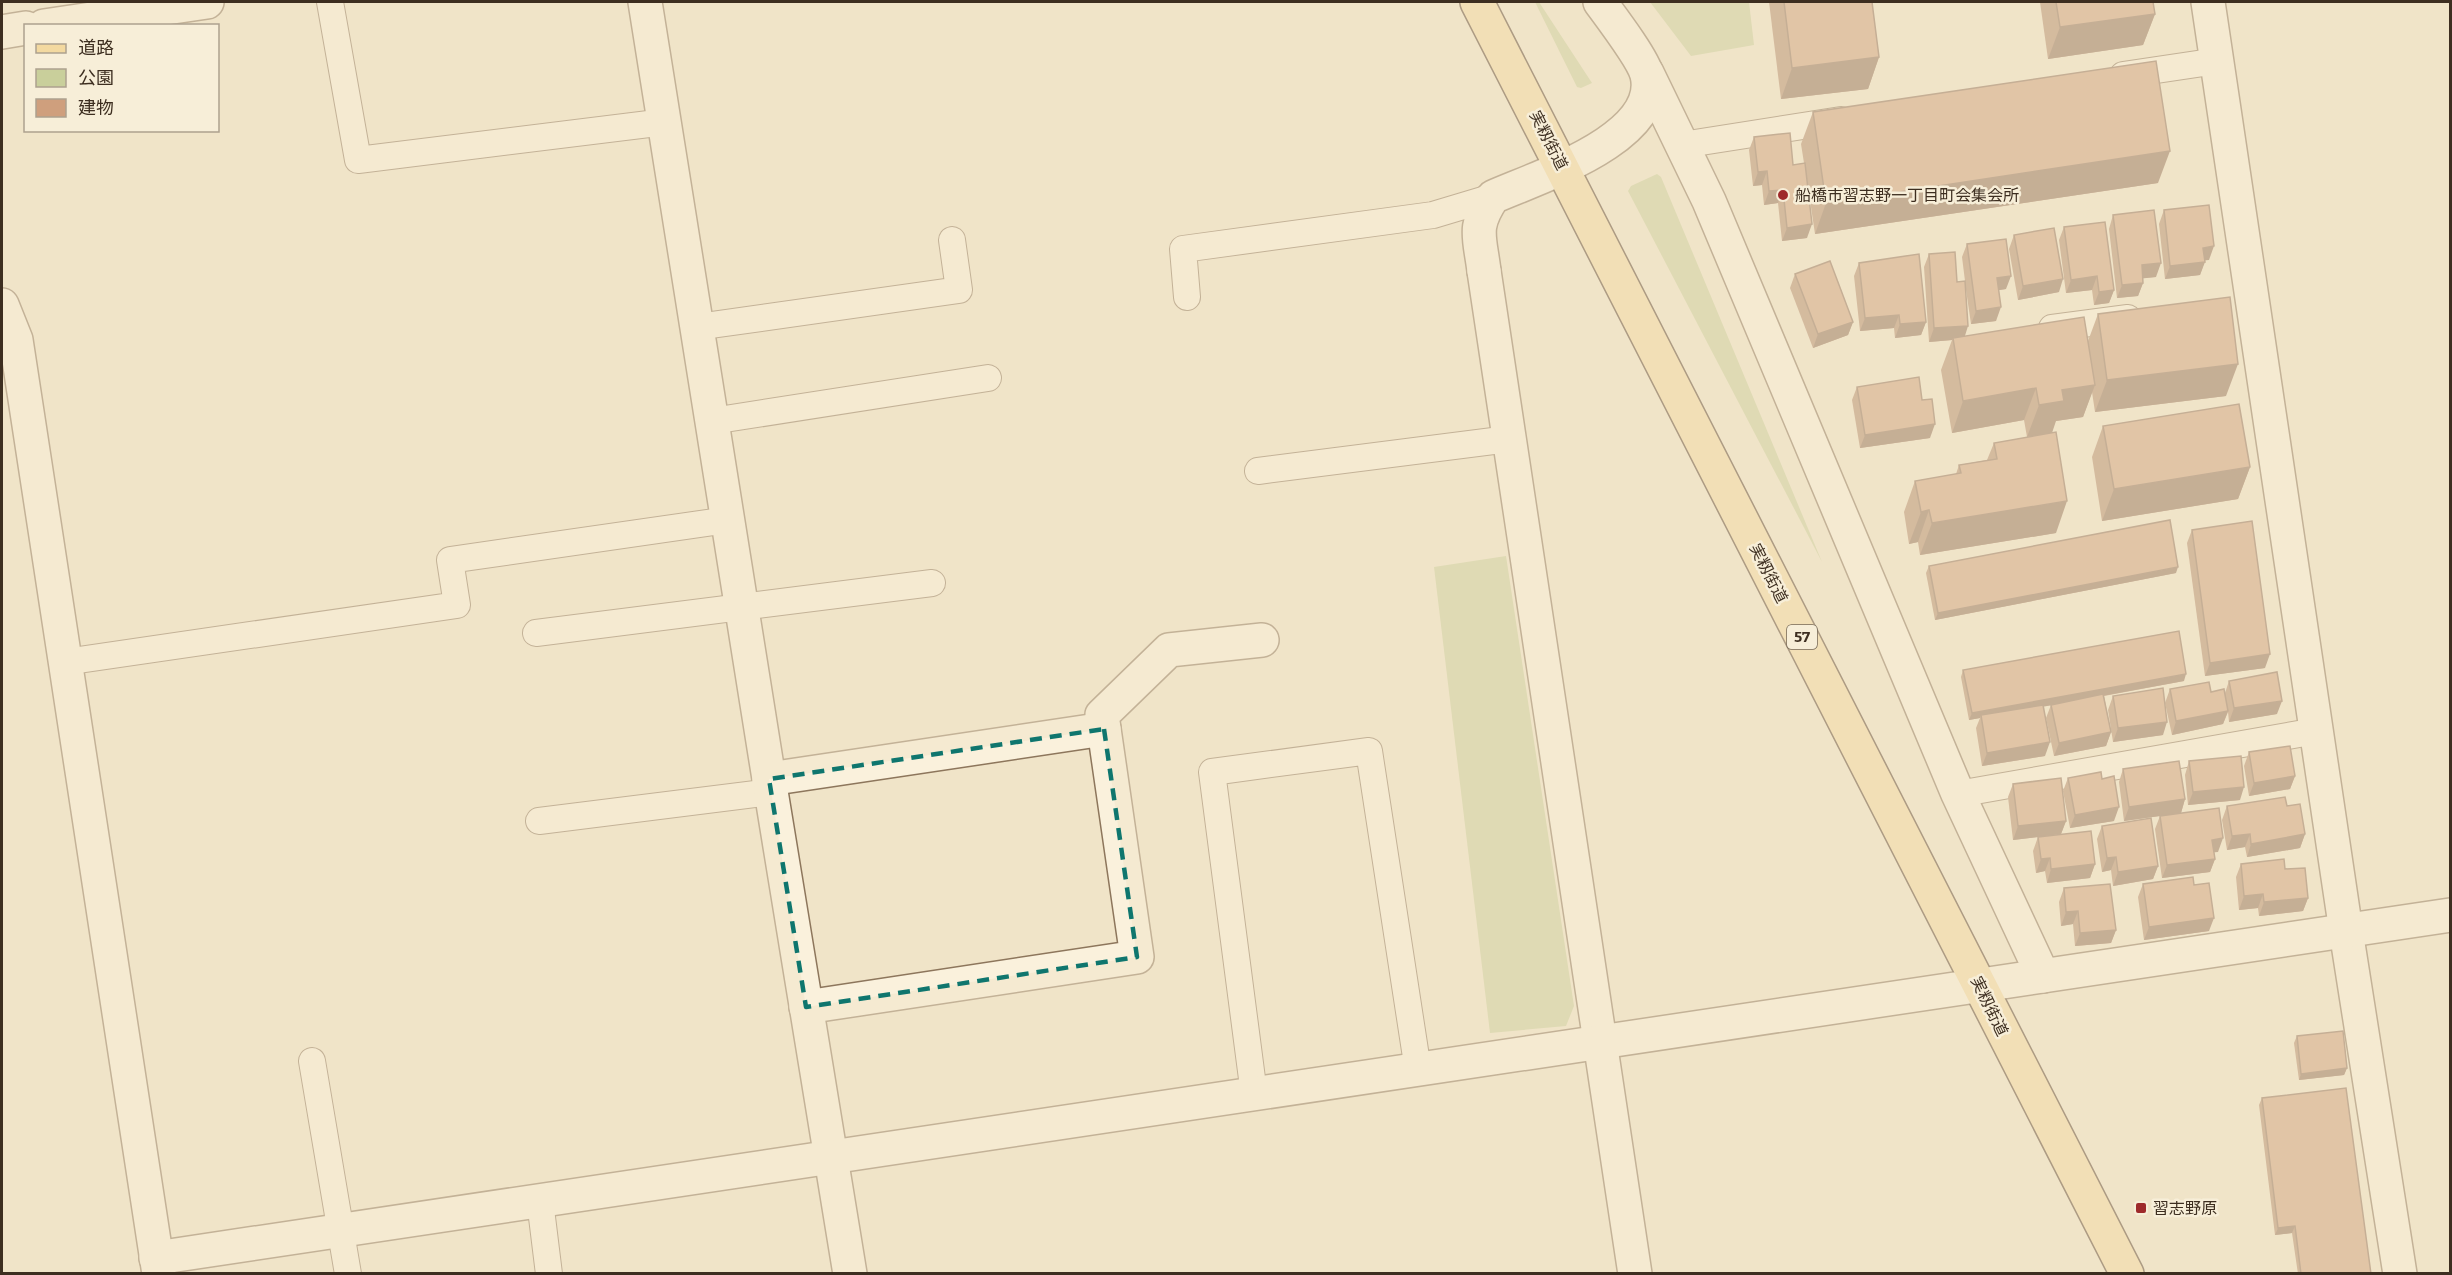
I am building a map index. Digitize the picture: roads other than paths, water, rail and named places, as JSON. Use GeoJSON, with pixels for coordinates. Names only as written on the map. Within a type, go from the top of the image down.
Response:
{"type":"FeatureCollection","features":[{"type":"Feature","properties":{"kind":"main road","name":"実籾街道"},"geometry":{"type":"LineString","coordinates":[[1477,2],[2127,1274]]}},
{"type":"Feature","properties":{"kind":"street"},"geometry":{"type":"LineString","coordinates":[[58,24],[207,2]]}},
{"type":"Feature","properties":{"kind":"street"},"geometry":{"type":"LineString","coordinates":[[645,2],[850,1274]]}},
{"type":"Feature","properties":{"kind":"street"},"geometry":{"type":"LineString","coordinates":[[1600,2],[1647,73],[1709,201],[1958,794],[2043,976]]}},
{"type":"Feature","properties":{"kind":"street"},"geometry":{"type":"LineString","coordinates":[[2208,2],[2217,61],[2241,302],[2316,731],[2400,1274]]}},
{"type":"Feature","properties":{"kind":"street"},"geometry":{"type":"LineString","coordinates":[[2,32],[24,28]]}},
{"type":"Feature","properties":{"kind":"street"},"geometry":{"type":"LineString","coordinates":[[1635,1274],[1478,224],[1493,197],[1562,166],[1622,133],[1642,113],[1649,95],[1647,73]]}},
{"type":"Feature","properties":{"kind":"street"},"geometry":{"type":"LineString","coordinates":[[2,304],[16,340],[158,1266],[340,1231],[2451,915]]}},
{"type":"Feature","properties":{"kind":"street"},"geometry":{"type":"LineString","coordinates":[[806,1007],[1137,957],[1102,715],[1169,651],[1262,640]]}},
{"type":"Feature","properties":{"kind":"street"},"geometry":{"type":"LineString","coordinates":[[770,786],[1104,729]]}},
{"type":"Feature","properties":{"kind":"lane"},"geometry":{"type":"LineString","coordinates":[[330,2],[358,160],[665,122]]}},
{"type":"Feature","properties":{"kind":"lane"},"geometry":{"type":"LineString","coordinates":[[2094,80],[2217,61]]}},
{"type":"Feature","properties":{"kind":"lane"},"geometry":{"type":"LineString","coordinates":[[1682,145],[1863,116]]}},
{"type":"Feature","properties":{"kind":"lane"},"geometry":{"type":"LineString","coordinates":[[1187,297],[1183,249],[1432,215],[1493,197]]}},
{"type":"Feature","properties":{"kind":"lane"},"geometry":{"type":"LineString","coordinates":[[697,327],[959,290],[952,240]]}},
{"type":"Feature","properties":{"kind":"lane"},"geometry":{"type":"LineString","coordinates":[[2030,332],[2147,315]]}},
{"type":"Feature","properties":{"kind":"lane"},"geometry":{"type":"LineString","coordinates":[[712,421],[988,378]]}},
{"type":"Feature","properties":{"kind":"lane"},"geometry":{"type":"LineString","coordinates":[[1258,471],[1509,439]]}},
{"type":"Feature","properties":{"kind":"lane"},"geometry":{"type":"LineString","coordinates":[[64,662],[457,605],[450,560],[728,520]]}},
{"type":"Feature","properties":{"kind":"lane"},"geometry":{"type":"LineString","coordinates":[[536,633],[932,583]]}},
{"type":"Feature","properties":{"kind":"lane"},"geometry":{"type":"LineString","coordinates":[[1958,794],[2316,731]]}},
{"type":"Feature","properties":{"kind":"lane"},"geometry":{"type":"LineString","coordinates":[[1254,1094],[1212,772],[1369,751],[1418,1070]]}},
{"type":"Feature","properties":{"kind":"lane"},"geometry":{"type":"LineString","coordinates":[[539,821],[770,786]]}},
{"type":"Feature","properties":{"kind":"lane"},"geometry":{"type":"LineString","coordinates":[[312,1061],[348,1274]]}},
{"type":"Feature","properties":{"kind":"lane"},"geometry":{"type":"LineString","coordinates":[[540,1201],[549,1274]]}},
{"type":"Feature","properties":{"kind":"place","name":"船橋市習志野一丁目町会集会所"},"geometry":{"type":"Point","coordinates":[1783,195]}},
{"type":"Feature","properties":{"kind":"place","name":"習志野原"},"geometry":{"type":"Point","coordinates":[2141,1208]}}]}
